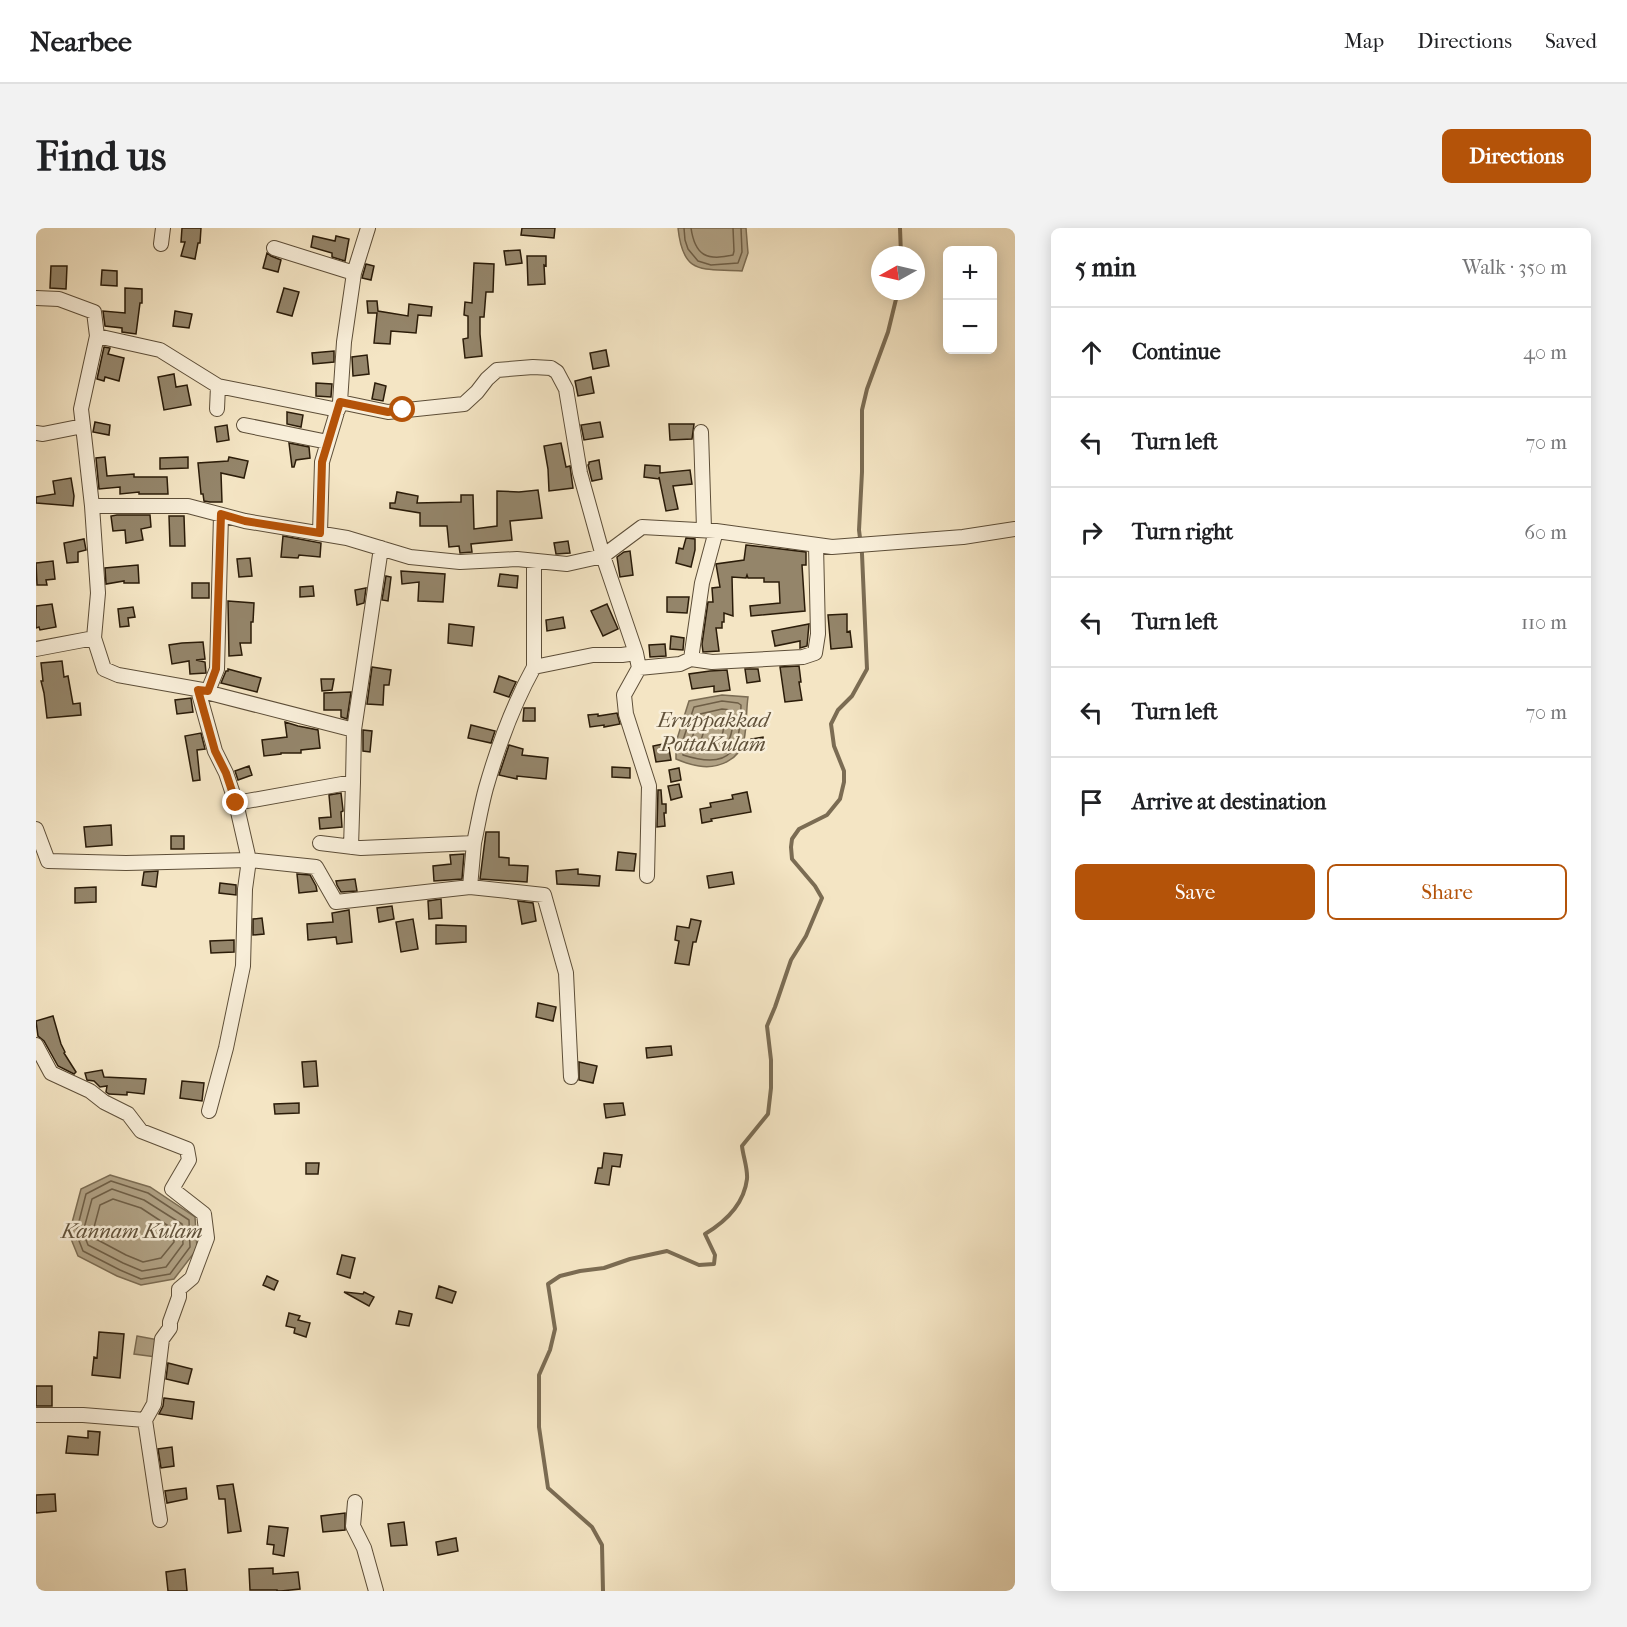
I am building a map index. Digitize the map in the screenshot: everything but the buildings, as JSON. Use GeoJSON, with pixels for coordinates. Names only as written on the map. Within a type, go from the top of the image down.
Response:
{"type":"FeatureCollection","features":[{"type":"Feature","properties":{"kind":"street"},"geometry":{"type":"LineString","coordinates":[[161,244],[163,228]]}},
{"type":"Feature","properties":{"kind":"street"},"geometry":{"type":"LineString","coordinates":[[320,533],[322,462],[339,406],[344,342],[354,273],[368,228]]}},
{"type":"Feature","properties":{"kind":"street"},"geometry":{"type":"LineString","coordinates":[[274,248],[354,273]]}},
{"type":"Feature","properties":{"kind":"street"},"geometry":{"type":"LineString","coordinates":[[36,298],[59,299],[94,312],[97,336],[81,409],[92,506],[98,593],[94,638],[104,669],[118,675],[198,690],[354,730]]}},
{"type":"Feature","properties":{"kind":"street"},"geometry":{"type":"LineString","coordinates":[[97,336],[160,350],[218,386],[388,412],[464,404],[497,370],[533,367],[550,368],[558,372],[566,389],[580,473],[603,556],[639,668],[624,695],[627,714],[650,786],[647,876]]}},
{"type":"Feature","properties":{"kind":"street"},"geometry":{"type":"LineString","coordinates":[[217,410],[218,386]]}},
{"type":"Feature","properties":{"kind":"street"},"geometry":{"type":"LineString","coordinates":[[244,425],[328,441]]}},
{"type":"Feature","properties":{"kind":"street"},"geometry":{"type":"LineString","coordinates":[[36,433],[44,434],[83,426]]}},
{"type":"Feature","properties":{"kind":"street"},"geometry":{"type":"LineString","coordinates":[[691,659],[710,530],[701,432]]}},
{"type":"Feature","properties":{"kind":"street"},"geometry":{"type":"LineString","coordinates":[[92,506],[188,506],[245,521],[347,538],[410,557],[450,561],[517,559],[567,564],[603,556],[642,527],[710,530],[832,547],[963,537],[1015,529]]}},
{"type":"Feature","properties":{"kind":"street"},"geometry":{"type":"LineString","coordinates":[[198,690],[208,691],[216,669],[221,514]]}},
{"type":"Feature","properties":{"kind":"street"},"geometry":{"type":"LineString","coordinates":[[639,668],[680,664],[691,659],[712,662],[803,657],[815,653],[818,634],[816,545]]}},
{"type":"Feature","properties":{"kind":"street"},"geometry":{"type":"LineString","coordinates":[[351,847],[354,730],[381,548]]}},
{"type":"Feature","properties":{"kind":"street"},"geometry":{"type":"LineString","coordinates":[[470,887],[474,843],[485,790],[501,740],[520,693],[534,667],[534,561]]}},
{"type":"Feature","properties":{"kind":"street"},"geometry":{"type":"LineString","coordinates":[[36,649],[94,638]]}},
{"type":"Feature","properties":{"kind":"street"},"geometry":{"type":"LineString","coordinates":[[534,667],[593,655],[622,656],[636,653]]}},
{"type":"Feature","properties":{"kind":"street"},"geometry":{"type":"LineString","coordinates":[[198,690],[215,751],[226,773],[236,803],[249,860],[245,889],[243,966],[226,1048],[209,1111]]}},
{"type":"Feature","properties":{"kind":"street"},"geometry":{"type":"LineString","coordinates":[[236,803],[353,782]]}},
{"type":"Feature","properties":{"kind":"street"},"geometry":{"type":"LineString","coordinates":[[36,829],[48,861],[126,863],[249,860],[316,867],[336,902],[470,887],[544,894],[566,973],[571,1077]]}},
{"type":"Feature","properties":{"kind":"street"},"geometry":{"type":"LineString","coordinates":[[320,843],[361,848],[474,843]]}},
{"type":"Feature","properties":{"kind":"street"},"geometry":{"type":"LineString","coordinates":[[36,1045],[51,1073],[90,1091],[104,1102],[128,1114],[141,1131],[187,1149],[189,1160],[172,1189],[204,1214],[207,1238],[192,1278],[178,1289],[179,1297],[170,1328],[162,1339],[154,1404],[145,1420],[160,1520]]}},
{"type":"Feature","properties":{"kind":"street"},"geometry":{"type":"LineString","coordinates":[[36,1415],[83,1415],[145,1420]]}},
{"type":"Feature","properties":{"kind":"street"},"geometry":{"type":"LineString","coordinates":[[355,1502],[353,1526],[364,1548],[376,1591]]}},
{"type":"Feature","properties":{"kind":"water"},"geometry":{"type":"Polygon","coordinates":[[[678,228],[746,228],[748,253],[742,271],[697,267],[685,255],[678,228]]]}},
{"type":"Feature","properties":{"kind":"water","name":"Eruppakkad PottaKulam"},"geometry":{"type":"Polygon","coordinates":[[[722,695],[748,697],[745,735],[738,753],[727,762],[706,767],[676,759],[676,742],[689,701],[722,695]]]}},
{"type":"Feature","properties":{"kind":"water","name":"Kannam Kulam"},"geometry":{"type":"Polygon","coordinates":[[[110,1175],[150,1187],[195,1217],[197,1249],[174,1279],[141,1285],[117,1276],[78,1256],[69,1234],[81,1189],[110,1175]]]}},
{"type":"Feature","properties":{"kind":"water"},"geometry":{"type":"Polygon","coordinates":[[[137,1336],[159,1340],[156,1357],[134,1354],[137,1336]]]}},
{"type":"Feature","properties":{"kind":"waterway"},"geometry":{"type":"LineString","coordinates":[[900,228],[901,246]]}},
{"type":"Feature","properties":{"kind":"waterway"},"geometry":{"type":"LineString","coordinates":[[603,1591],[602,1545],[592,1527],[548,1488],[539,1427],[539,1375],[550,1350],[555,1329],[548,1284],[560,1276],[604,1268],[630,1259],[667,1251],[699,1265],[714,1264],[715,1255],[705,1234],[720,1224],[732,1211],[745,1188],[747,1175],[742,1146],[768,1114],[771,1060],[767,1026],[791,960],[806,936],[822,898],[792,859],[792,839],[799,829],[827,815],[840,799],[844,771],[834,746],[831,724],[838,710],[852,696],[867,669],[859,530],[862,410],[867,389],[888,332],[896,300]]}},
{"type":"Feature","properties":{"kind":"route"},"geometry":{"type":"LineString","coordinates":[[236,803],[226,773],[215,751],[198,690],[208,691],[216,669],[221,514],[245,521],[320,533],[322,462],[340,402],[388,412],[403,410]]}}]}
